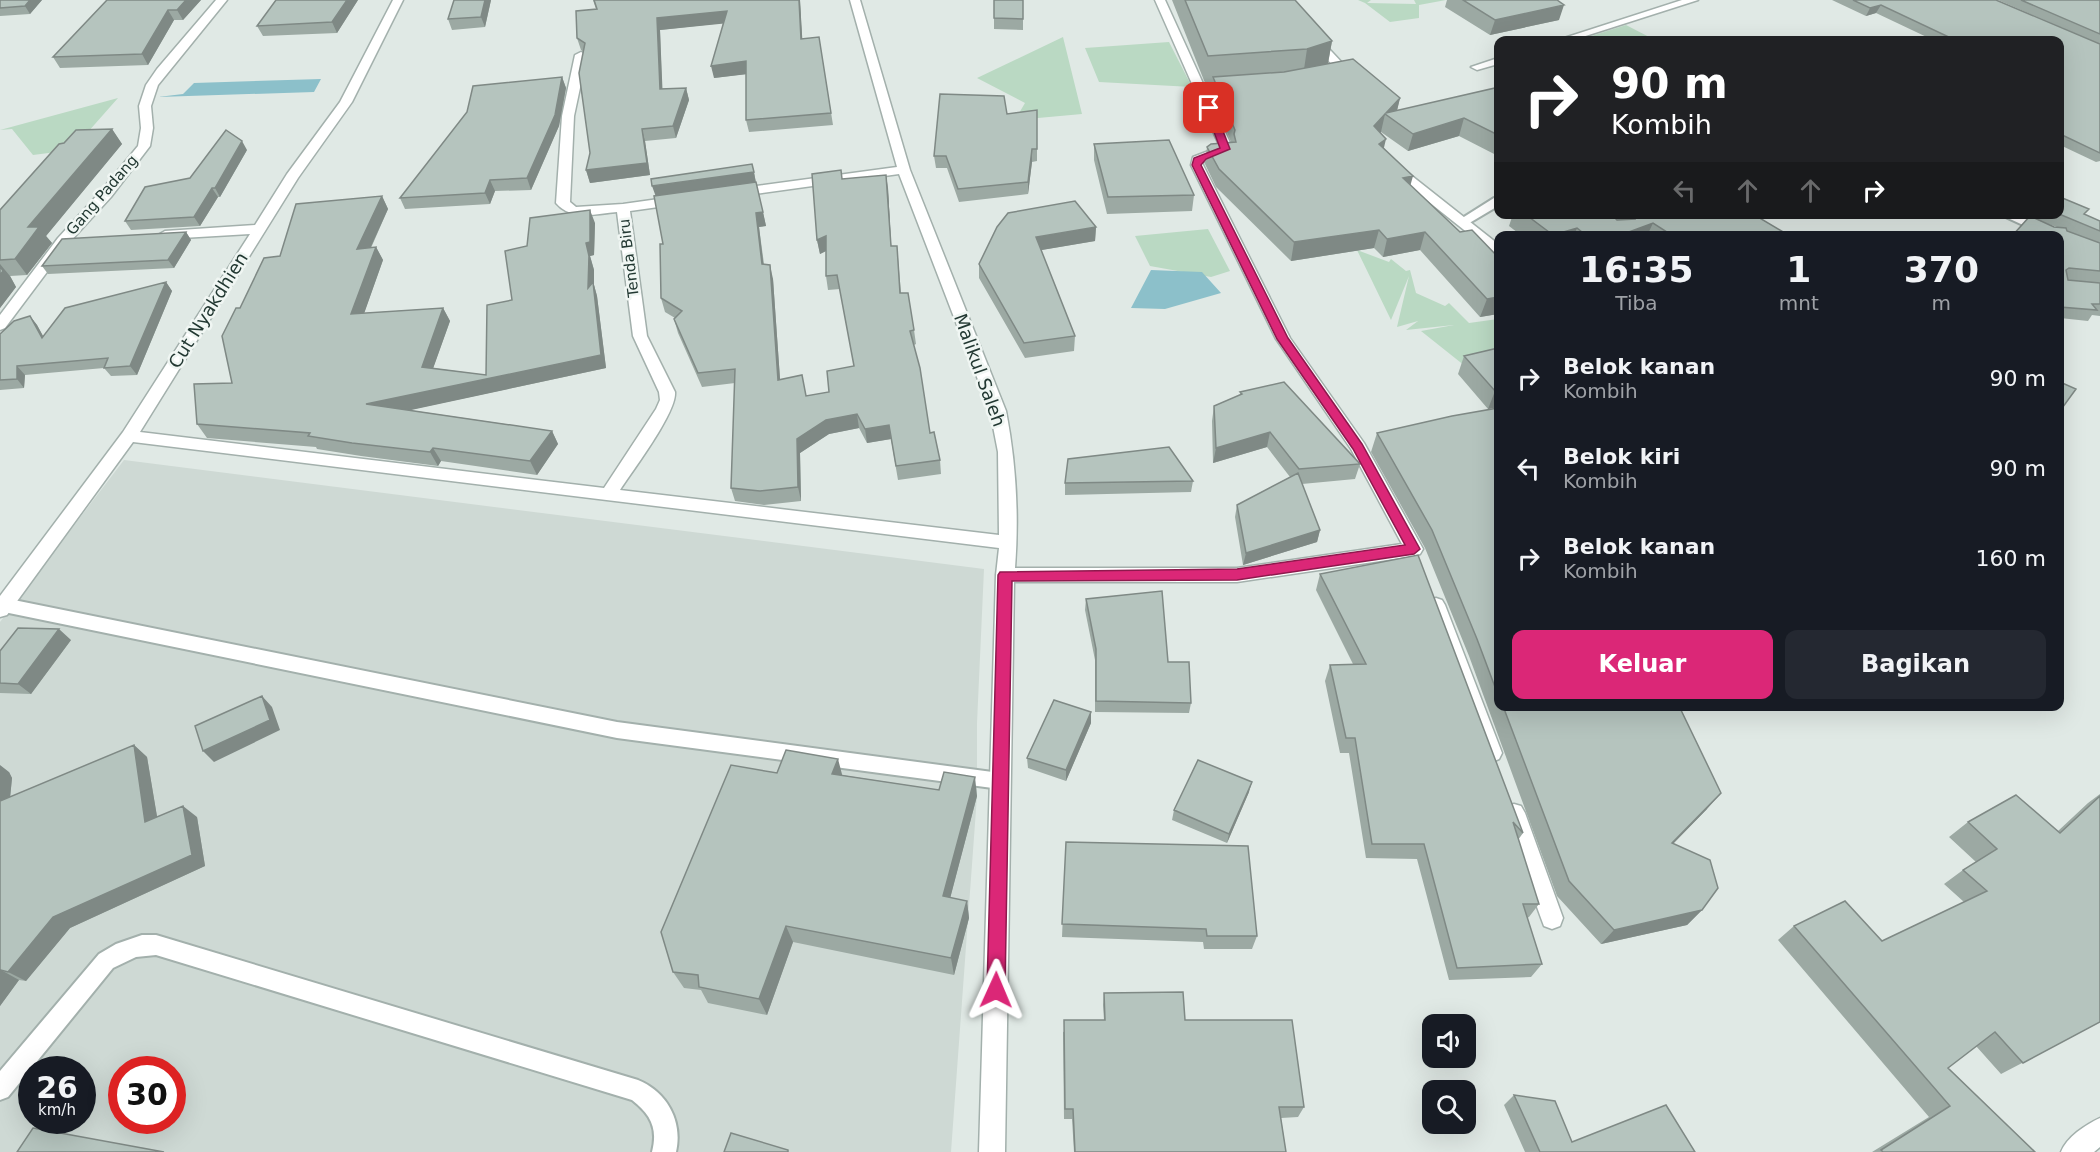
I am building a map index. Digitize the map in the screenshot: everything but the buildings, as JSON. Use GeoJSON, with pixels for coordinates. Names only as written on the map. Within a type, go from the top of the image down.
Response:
{"type":"FeatureCollection","features":[{"type":"Feature","properties":{"kind":"street","name":"Gang Padang"},"geometry":{"type":"LineString","coordinates":[[0,325],[63,241],[106,194],[144,147],[147,128],[145,106],[152,85],[161,71],[222,0]]}},
{"type":"Feature","properties":{"kind":"street","name":"Cut Nyakdhien"},"geometry":{"type":"LineString","coordinates":[[2,608],[129,436],[259,230],[346,102],[398,0]]}},
{"type":"Feature","properties":{"kind":"street","name":"Malikul Saleh"},"geometry":{"type":"LineString","coordinates":[[855,0],[904,170],[998,411],[1006,452],[1008,543],[1005,575],[992,1152]]}},
{"type":"Feature","properties":{"kind":"street"},"geometry":{"type":"LineString","coordinates":[[1160,0],[1207,89],[1226,149],[1202,157],[1197,160],[1197,165],[1283,339],[1358,447],[1414,549],[1421,568]]}},
{"type":"Feature","properties":{"kind":"street"},"geometry":{"type":"LineString","coordinates":[[1576,36],[1693,0]]}},
{"type":"Feature","properties":{"kind":"street"},"geometry":{"type":"LineString","coordinates":[[1305,29],[1341,68],[1329,76],[1311,80]]}},
{"type":"Feature","properties":{"kind":"street"},"geometry":{"type":"LineString","coordinates":[[581,55],[568,116],[563,203],[570,210],[576,211],[623,208]]}},
{"type":"Feature","properties":{"kind":"street"},"geometry":{"type":"LineString","coordinates":[[1477,67],[1494,62]]}},
{"type":"Feature","properties":{"kind":"street"},"geometry":{"type":"LineString","coordinates":[[1385,162],[1494,247]]}},
{"type":"Feature","properties":{"kind":"street"},"geometry":{"type":"LineString","coordinates":[[720,195],[904,170]]}},
{"type":"Feature","properties":{"kind":"street","name":"Tenda Biru"},"geometry":{"type":"LineString","coordinates":[[608,495],[664,410],[668,400],[668,392],[640,336],[623,208],[698,198]]}},
{"type":"Feature","properties":{"kind":"street"},"geometry":{"type":"LineString","coordinates":[[155,235],[259,230]]}},
{"type":"Feature","properties":{"kind":"street"},"geometry":{"type":"LineString","coordinates":[[63,241],[86,239]]}},
{"type":"Feature","properties":{"kind":"street"},"geometry":{"type":"LineString","coordinates":[[129,436],[1008,543]]}},
{"type":"Feature","properties":{"kind":"street"},"geometry":{"type":"LineString","coordinates":[[1358,447],[1378,442]]}},
{"type":"Feature","properties":{"kind":"street"},"geometry":{"type":"LineString","coordinates":[[1005,575],[1237,575],[1414,549]]}},
{"type":"Feature","properties":{"kind":"street"},"geometry":{"type":"LineString","coordinates":[[1429,588],[1501,776]]}},
{"type":"Feature","properties":{"kind":"street"},"geometry":{"type":"LineString","coordinates":[[1509,798],[1552,918]]}},
{"type":"Feature","properties":{"kind":"street"},"geometry":{"type":"LineString","coordinates":[[2073,1152],[2100,1131]]}},
{"type":"Feature","properties":{"kind":"lane"},"geometry":{"type":"LineString","coordinates":[[1462,222],[1494,203]]}},
{"type":"Feature","properties":{"kind":"lane"},"geometry":{"type":"LineString","coordinates":[[2017,219],[2047,231]]}},
{"type":"Feature","properties":{"kind":"lane"},"geometry":{"type":"LineString","coordinates":[[2020,231],[2024,222]]}},
{"type":"Feature","properties":{"kind":"lane"},"geometry":{"type":"LineString","coordinates":[[2,608],[617,730],[1000,781]]}},
{"type":"Feature","properties":{"kind":"lane"},"geometry":{"type":"LineString","coordinates":[[0,1089],[106,962],[122,951],[137,946],[156,945],[638,1091],[656,1103],[665,1122],[667,1143],[664,1152]]}},
{"type":"Feature","properties":{"kind":"shaded area"},"geometry":{"type":"Polygon","coordinates":[[[124,460],[984,569],[977,723],[977,796],[951,1152],[0,1152],[0,622],[124,460]]]}},
{"type":"Feature","properties":{"kind":"green space"},"geometry":{"type":"Polygon","coordinates":[[[1358,0],[1371,0],[1367,3],[1416,4],[1414,0],[1446,0],[1419,5],[1419,18],[1390,22],[1358,0]]]}},
{"type":"Feature","properties":{"kind":"green space"},"geometry":{"type":"Polygon","coordinates":[[[1626,25],[1647,36],[1592,36],[1626,25]]]}},
{"type":"Feature","properties":{"kind":"green space"},"geometry":{"type":"Polygon","coordinates":[[[1063,37],[1082,114],[1015,120],[1025,103],[977,78],[1063,37]]]}},
{"type":"Feature","properties":{"kind":"green space"},"geometry":{"type":"Polygon","coordinates":[[[1169,42],[1192,87],[1099,82],[1085,48],[1169,42]]]}},
{"type":"Feature","properties":{"kind":"green space"},"geometry":{"type":"Polygon","coordinates":[[[118,98],[72,150],[33,155],[12,129],[0,130],[118,98]]]}},
{"type":"Feature","properties":{"kind":"green space"},"geometry":{"type":"Polygon","coordinates":[[[1208,229],[1230,271],[1211,277],[1150,266],[1135,236],[1208,229]]]}},
{"type":"Feature","properties":{"kind":"green space"},"geometry":{"type":"Polygon","coordinates":[[[1357,250],[1389,262],[1391,259],[1406,271],[1410,270],[1416,293],[1445,306],[1449,303],[1469,323],[1494,320],[1494,360],[1465,366],[1421,331],[1454,325],[1406,330],[1418,321],[1397,327],[1409,276],[1391,320],[1357,250]]]}},
{"type":"Feature","properties":{"kind":"water"},"geometry":{"type":"Polygon","coordinates":[[[321,79],[314,92],[158,97],[183,94],[194,83],[321,79]]]}},
{"type":"Feature","properties":{"kind":"water"},"geometry":{"type":"Polygon","coordinates":[[[1151,270],[1202,272],[1221,293],[1165,309],[1131,308],[1151,270]]]}},
{"type":"Feature","properties":{"kind":"route"},"geometry":{"type":"LineString","coordinates":[[996,990],[1005,575],[1237,575],[1414,549],[1358,447],[1283,339],[1197,165],[1197,160],[1202,157],[1226,149],[1209,108]]}}]}
